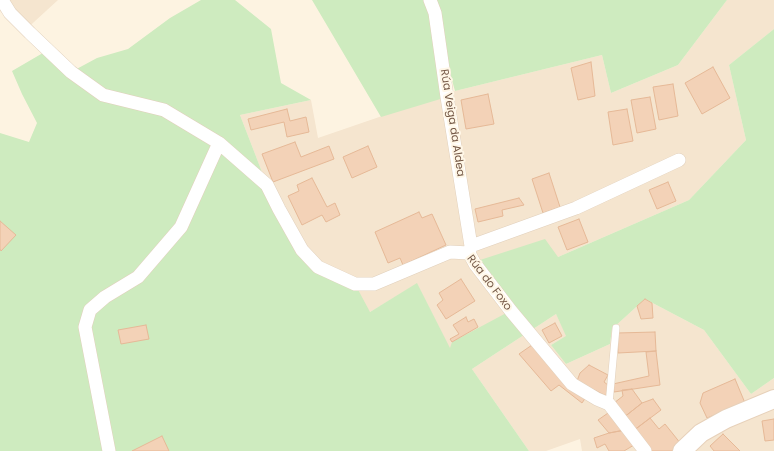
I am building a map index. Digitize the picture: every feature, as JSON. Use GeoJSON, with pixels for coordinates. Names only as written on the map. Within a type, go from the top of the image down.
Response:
{"type":"FeatureCollection","features":[{"type":"Feature","properties":{"kind":"main road"},"geometry":{"type":"LineString","coordinates":[[682,451],[701,432],[726,419],[774,399]]}},
{"type":"Feature","properties":{"kind":"street","name":"Rúa do Foxo"},"geometry":{"type":"LineString","coordinates":[[2,0],[10,13],[43,46],[71,72],[102,95],[164,110],[219,143],[267,185],[302,250],[318,267],[355,284],[374,284],[450,252],[470,249],[475,264],[511,311],[572,384],[597,399],[609,404],[645,451]]}},
{"type":"Feature","properties":{"kind":"street","name":"Rúa Veiga da Aldea"},"geometry":{"type":"LineString","coordinates":[[430,0],[435,13],[470,249]]}},
{"type":"Feature","properties":{"kind":"street"},"geometry":{"type":"LineString","coordinates":[[109,451],[85,327],[90,310],[105,297],[138,277],[181,227],[219,143]]}},
{"type":"Feature","properties":{"kind":"street"},"geometry":{"type":"LineString","coordinates":[[470,249],[576,208],[679,160]]}},
{"type":"Feature","properties":{"kind":"lane"},"geometry":{"type":"LineString","coordinates":[[609,404],[616,328]]}},
{"type":"Feature","properties":{"kind":"shaded area"},"geometry":{"type":"Polygon","coordinates":[[[0,0],[58,0],[22,33],[0,11],[0,0]]]}},
{"type":"Feature","properties":{"kind":"shaded area"},"geometry":{"type":"Polygon","coordinates":[[[727,0],[774,0],[774,29],[729,65],[746,140],[689,200],[558,257],[481,260],[511,311],[450,349],[417,284],[370,312],[318,267],[267,185],[240,115],[311,100],[318,138],[455,91],[602,55],[611,93],[678,65],[727,0]]]}},
{"type":"Feature","properties":{"kind":"shaded area"},"geometry":{"type":"Polygon","coordinates":[[[645,299],[704,330],[751,394],[774,378],[774,451],[582,451],[580,439],[546,451],[529,451],[472,369],[556,314],[567,336],[551,345],[566,364],[610,344],[612,329],[645,299]]]}},
{"type":"Feature","properties":{"kind":"green space"},"geometry":{"type":"Polygon","coordinates":[[[201,0],[235,0],[271,29],[281,83],[311,100],[240,115],[267,185],[302,250],[355,284],[370,312],[417,283],[450,348],[452,342],[510,311],[480,260],[545,239],[558,257],[689,200],[746,140],[729,65],[774,29],[774,378],[751,394],[704,330],[645,299],[612,329],[610,344],[566,364],[551,345],[566,336],[556,314],[472,369],[529,451],[0,451],[0,133],[29,142],[37,123],[12,71],[48,50],[71,72],[97,58],[128,49],[170,18],[201,0]]]}},
{"type":"Feature","properties":{"kind":"green space"},"geometry":{"type":"Polygon","coordinates":[[[312,0],[727,0],[678,65],[611,93],[602,55],[455,91],[438,29],[447,97],[381,117],[312,0]]]}},
{"type":"Feature","properties":{"kind":"building"},"geometry":{"type":"Polygon","coordinates":[[[591,62],[595,96],[578,100],[571,68],[591,62]]]}},
{"type":"Feature","properties":{"kind":"building"},"geometry":{"type":"Polygon","coordinates":[[[713,67],[730,98],[702,114],[685,83],[713,67]]]}},
{"type":"Feature","properties":{"kind":"building"},"geometry":{"type":"Polygon","coordinates":[[[673,84],[678,116],[659,120],[653,87],[673,84]]]}},
{"type":"Feature","properties":{"kind":"building"},"geometry":{"type":"Polygon","coordinates":[[[488,94],[494,124],[466,129],[461,100],[488,94]]]}},
{"type":"Feature","properties":{"kind":"building"},"geometry":{"type":"Polygon","coordinates":[[[650,97],[656,129],[637,133],[631,100],[650,97]]]}},
{"type":"Feature","properties":{"kind":"building"},"geometry":{"type":"Polygon","coordinates":[[[287,109],[290,121],[306,117],[309,132],[287,137],[284,122],[251,130],[248,119],[287,109]]]}},
{"type":"Feature","properties":{"kind":"building"},"geometry":{"type":"Polygon","coordinates":[[[627,109],[633,141],[613,145],[608,112],[627,109]]]}},
{"type":"Feature","properties":{"kind":"building"},"geometry":{"type":"Polygon","coordinates":[[[295,142],[301,157],[329,146],[334,159],[273,182],[262,154],[295,142]]]}},
{"type":"Feature","properties":{"kind":"building"},"geometry":{"type":"Polygon","coordinates":[[[368,146],[377,167],[352,178],[343,157],[368,146]]]}},
{"type":"Feature","properties":{"kind":"building"},"geometry":{"type":"Polygon","coordinates":[[[549,173],[560,207],[543,213],[532,179],[549,173]]]}},
{"type":"Feature","properties":{"kind":"building"},"geometry":{"type":"Polygon","coordinates":[[[312,178],[327,207],[335,203],[340,215],[326,222],[322,215],[302,225],[288,196],[299,191],[297,185],[312,178]]]}},
{"type":"Feature","properties":{"kind":"building"},"geometry":{"type":"Polygon","coordinates":[[[668,182],[676,201],[657,209],[649,190],[668,182]]]}},
{"type":"Feature","properties":{"kind":"building"},"geometry":{"type":"Polygon","coordinates":[[[519,198],[524,205],[502,210],[503,216],[478,222],[475,209],[519,198]]]}},
{"type":"Feature","properties":{"kind":"building"},"geometry":{"type":"Polygon","coordinates":[[[419,212],[422,218],[432,214],[446,245],[403,265],[400,258],[388,263],[375,232],[419,212]]]}},
{"type":"Feature","properties":{"kind":"building"},"geometry":{"type":"Polygon","coordinates":[[[579,219],[588,242],[567,250],[558,227],[579,219]]]}},
{"type":"Feature","properties":{"kind":"building"},"geometry":{"type":"Polygon","coordinates":[[[0,221],[16,235],[1,251],[0,249],[0,221]]]}},
{"type":"Feature","properties":{"kind":"building"},"geometry":{"type":"Polygon","coordinates":[[[461,279],[475,301],[446,319],[437,305],[443,300],[439,293],[461,279]]]}},
{"type":"Feature","properties":{"kind":"building"},"geometry":{"type":"Polygon","coordinates":[[[645,299],[652,303],[653,318],[641,319],[637,306],[645,299]]]}},
{"type":"Feature","properties":{"kind":"building"},"geometry":{"type":"Polygon","coordinates":[[[466,317],[468,322],[474,319],[478,327],[452,342],[450,339],[459,334],[453,325],[466,317]]]}},
{"type":"Feature","properties":{"kind":"building"},"geometry":{"type":"Polygon","coordinates":[[[555,323],[562,336],[549,343],[542,330],[555,323]]]}},
{"type":"Feature","properties":{"kind":"building"},"geometry":{"type":"Polygon","coordinates":[[[146,325],[149,339],[121,344],[118,330],[146,325]]]}},
{"type":"Feature","properties":{"kind":"building"},"geometry":{"type":"Polygon","coordinates":[[[655,332],[656,351],[618,353],[617,333],[655,332]]]}},
{"type":"Feature","properties":{"kind":"building"},"geometry":{"type":"Polygon","coordinates":[[[532,345],[586,397],[582,403],[559,385],[551,391],[519,354],[532,345]]]}},
{"type":"Feature","properties":{"kind":"building"},"geometry":{"type":"Polygon","coordinates":[[[656,351],[660,385],[614,392],[613,384],[649,376],[646,352],[656,351]]]}},
{"type":"Feature","properties":{"kind":"building"},"geometry":{"type":"Polygon","coordinates":[[[589,365],[608,375],[604,382],[608,385],[606,396],[577,381],[580,373],[589,365]]]}},
{"type":"Feature","properties":{"kind":"building"},"geometry":{"type":"Polygon","coordinates":[[[735,379],[745,403],[707,418],[700,403],[703,393],[735,379]]]}},
{"type":"Feature","properties":{"kind":"building"},"geometry":{"type":"Polygon","coordinates":[[[632,389],[642,403],[623,418],[614,403],[623,396],[622,390],[632,389]]]}},
{"type":"Feature","properties":{"kind":"building"},"geometry":{"type":"Polygon","coordinates":[[[653,399],[661,410],[633,431],[623,418],[642,403],[653,399]]]}},
{"type":"Feature","properties":{"kind":"building"},"geometry":{"type":"Polygon","coordinates":[[[611,411],[625,430],[609,433],[598,420],[611,411]]]}},
{"type":"Feature","properties":{"kind":"building"},"geometry":{"type":"Polygon","coordinates":[[[650,418],[659,429],[665,424],[681,444],[672,451],[649,451],[633,431],[650,418]]]}},
{"type":"Feature","properties":{"kind":"building"},"geometry":{"type":"Polygon","coordinates":[[[774,419],[774,440],[765,441],[762,421],[774,419]]]}},
{"type":"Feature","properties":{"kind":"building"},"geometry":{"type":"Polygon","coordinates":[[[625,430],[634,445],[624,451],[609,451],[605,444],[597,448],[594,438],[625,430]]]}},
{"type":"Feature","properties":{"kind":"building"},"geometry":{"type":"Polygon","coordinates":[[[723,434],[740,451],[714,451],[710,446],[723,434]]]}},
{"type":"Feature","properties":{"kind":"building"},"geometry":{"type":"Polygon","coordinates":[[[162,436],[169,451],[132,451],[162,436]]]}}]}
